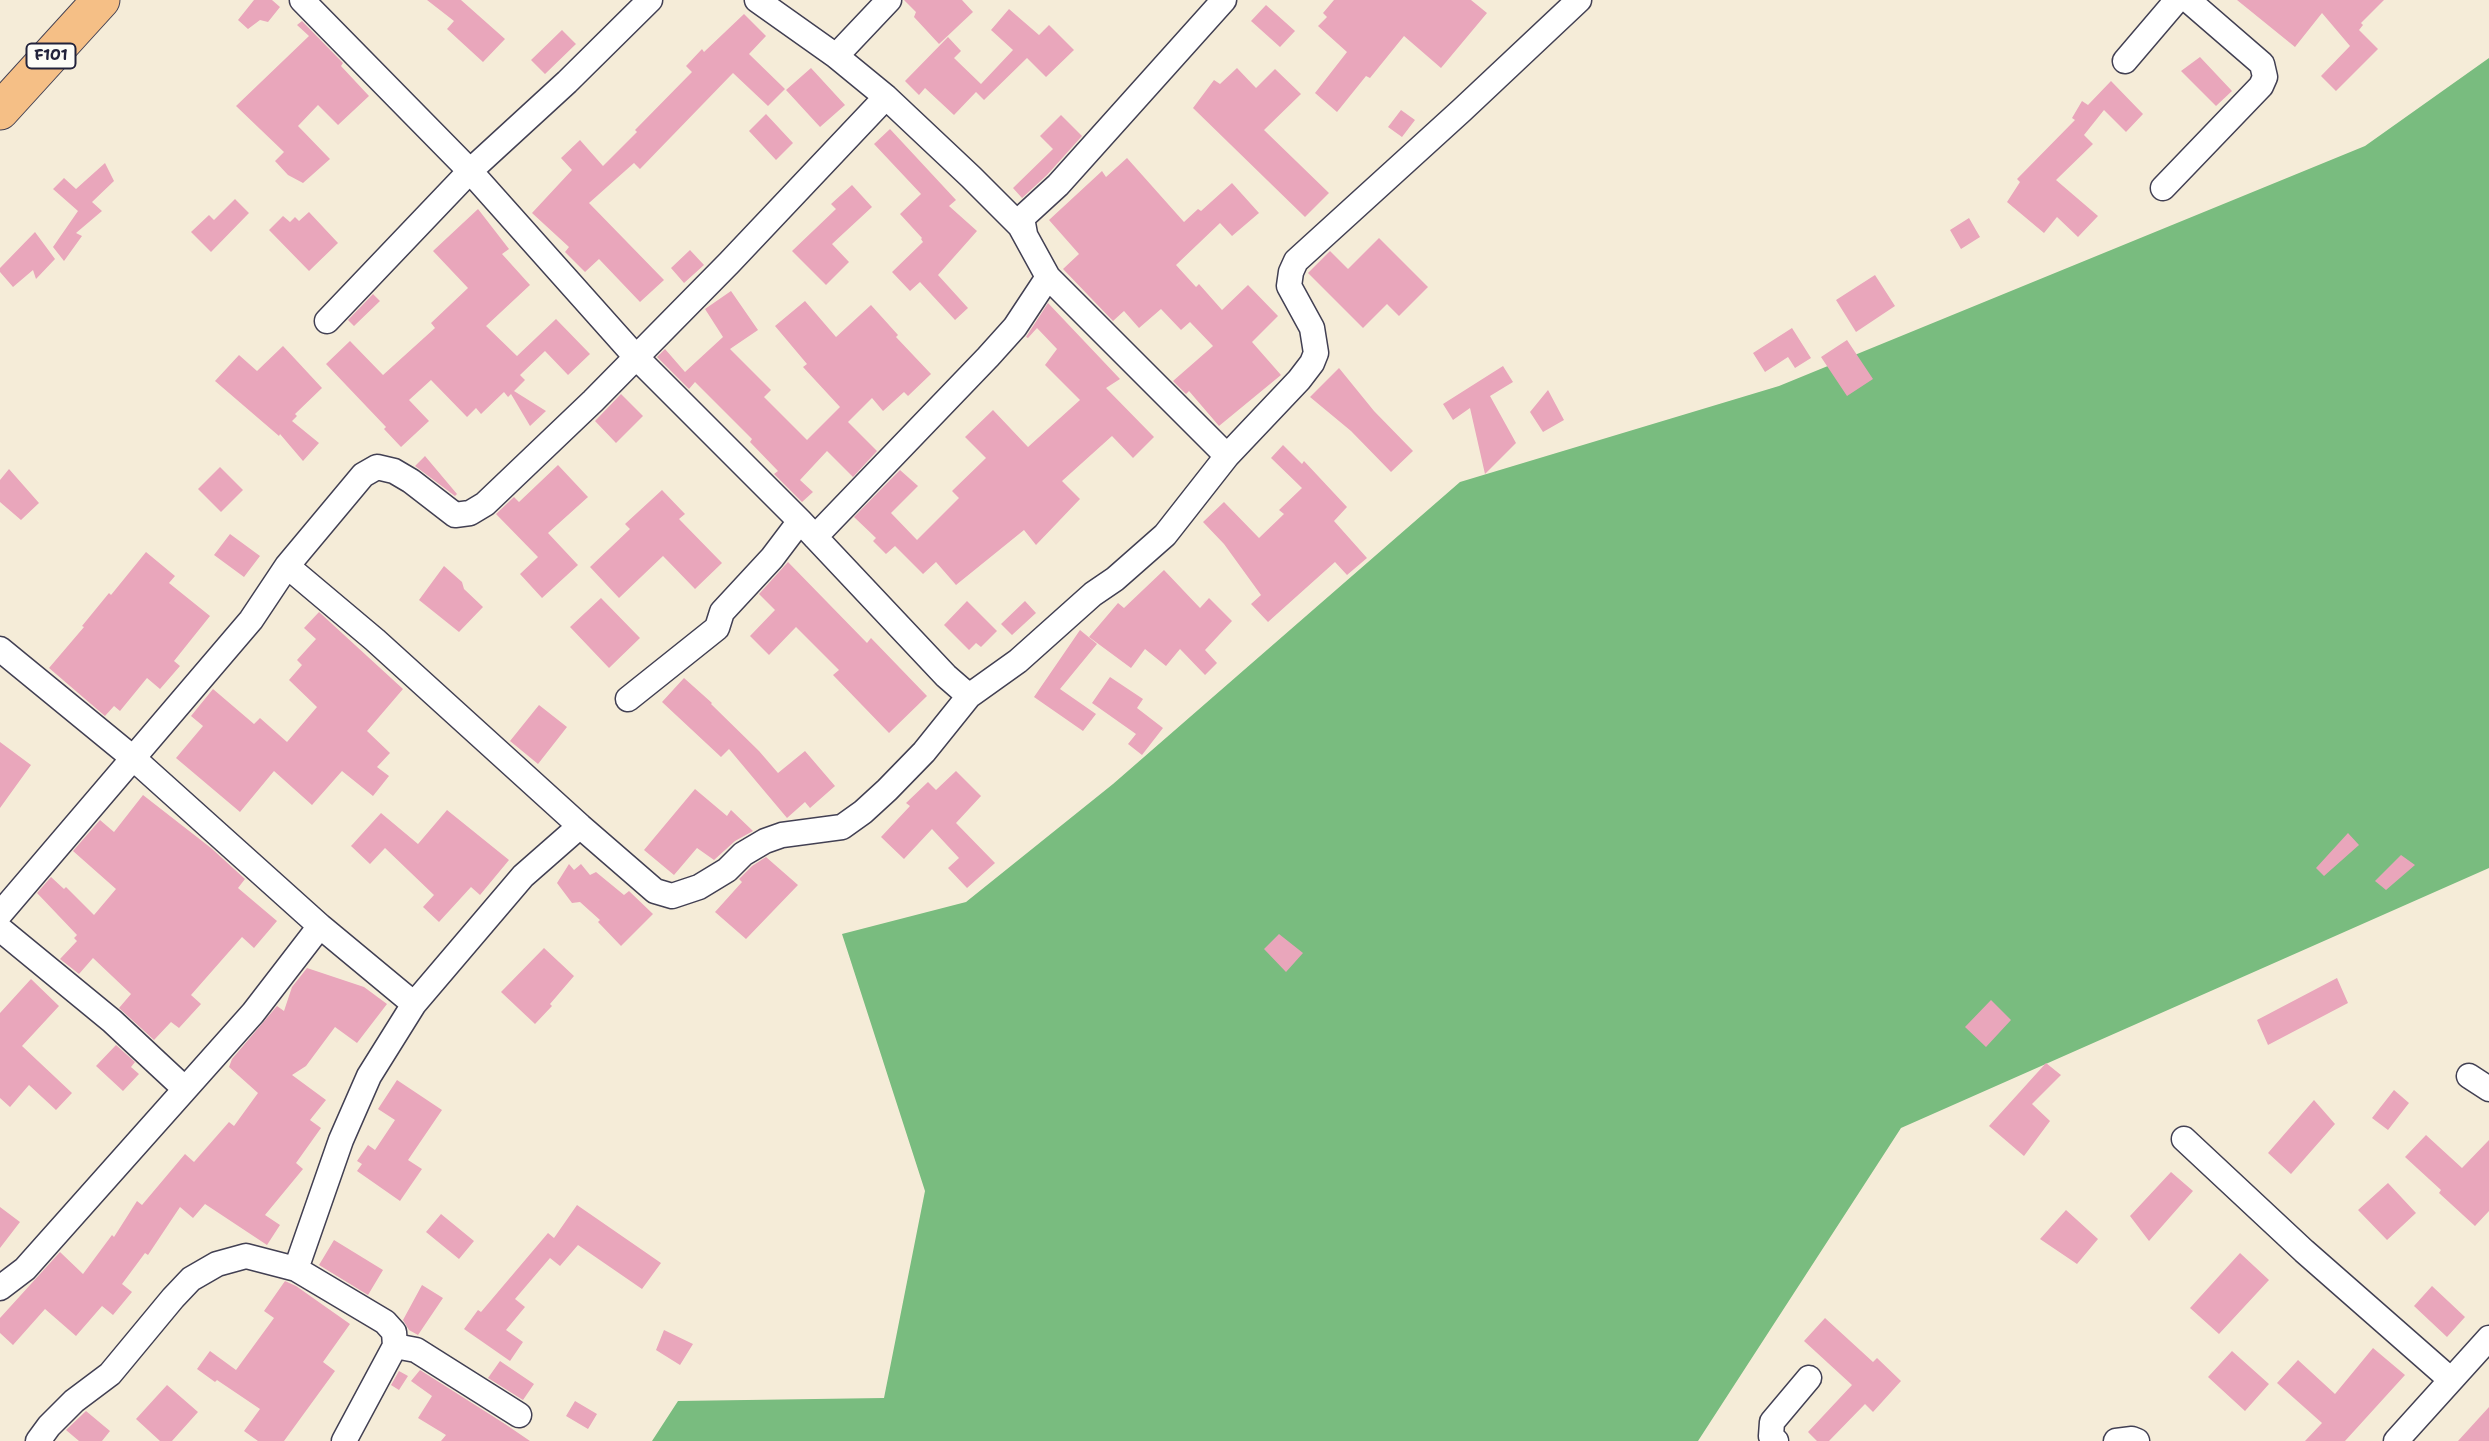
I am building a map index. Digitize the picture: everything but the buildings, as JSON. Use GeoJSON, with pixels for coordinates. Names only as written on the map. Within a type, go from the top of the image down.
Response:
{"type":"FeatureCollection","features":[{"type":"Feature","properties":{"kind":"main road","name":"F101"},"geometry":{"type":"LineString","coordinates":[[0,111],[101,0]]}},
{"type":"Feature","properties":{"kind":"street"},"geometry":{"type":"LineString","coordinates":[[302,0],[470,170],[636,358],[808,529],[946,676],[969,696]]}},
{"type":"Feature","properties":{"kind":"street"},"geometry":{"type":"LineString","coordinates":[[327,321],[470,170],[567,82],[650,0]]}},
{"type":"Feature","properties":{"kind":"street"},"geometry":{"type":"LineString","coordinates":[[757,0],[836,56],[886,97],[981,187],[1020,226],[1048,277],[1227,456]]}},
{"type":"Feature","properties":{"kind":"street"},"geometry":{"type":"LineString","coordinates":[[836,56],[889,0]]}},
{"type":"Feature","properties":{"kind":"street"},"geometry":{"type":"LineString","coordinates":[[1024,234],[1022,218],[1058,185],[1224,0]]}},
{"type":"Feature","properties":{"kind":"street"},"geometry":{"type":"LineString","coordinates":[[288,566],[375,640],[655,891],[672,896],[699,887],[727,870],[743,854],[782,835],[842,827],[863,813],[924,752],[969,696],[1018,661],[1093,594],[1115,579],[1165,536],[1227,456],[1312,363],[1316,353],[1312,328],[1289,286],[1296,261],[1579,0]]}},
{"type":"Feature","properties":{"kind":"street"},"geometry":{"type":"LineString","coordinates":[[2125,61],[2177,0]]}},
{"type":"Feature","properties":{"kind":"street"},"geometry":{"type":"LineString","coordinates":[[2164,188],[2261,86],[2265,77],[2262,64],[2188,0]]}},
{"type":"Feature","properties":{"kind":"street"},"geometry":{"type":"LineString","coordinates":[[0,914],[251,620],[288,566],[363,475],[377,467],[394,471],[455,515],[470,513],[485,503],[636,358],[886,97]]}},
{"type":"Feature","properties":{"kind":"street"},"geometry":{"type":"LineString","coordinates":[[628,699],[716,628],[722,612],[772,558],[808,529],[988,358],[1015,327],[1048,277]]}},
{"type":"Feature","properties":{"kind":"street"},"geometry":{"type":"LineString","coordinates":[[0,649],[133,758],[320,926],[414,1004]]}},
{"type":"Feature","properties":{"kind":"street"},"geometry":{"type":"LineString","coordinates":[[296,1269],[341,1140],[369,1076],[414,1004],[523,876],[580,826]]}},
{"type":"Feature","properties":{"kind":"street"},"geometry":{"type":"LineString","coordinates":[[0,1288],[25,1269],[186,1089],[253,1013],[320,926]]}},
{"type":"Feature","properties":{"kind":"street"},"geometry":{"type":"LineString","coordinates":[[0,929],[111,1021],[186,1089]]}},
{"type":"Feature","properties":{"kind":"street"},"geometry":{"type":"LineString","coordinates":[[2184,1139],[2304,1251],[2451,1380]]}},
{"type":"Feature","properties":{"kind":"street"},"geometry":{"type":"LineString","coordinates":[[38,1441],[48,1426],[74,1401],[110,1374],[191,1279],[217,1264],[246,1256],[296,1269],[385,1322],[394,1332],[395,1346],[344,1441]]}},
{"type":"Feature","properties":{"kind":"street"},"geometry":{"type":"LineString","coordinates":[[2396,1441],[2489,1338]]}},
{"type":"Feature","properties":{"kind":"street"},"geometry":{"type":"LineString","coordinates":[[395,1346],[416,1350],[519,1415]]}},
{"type":"Feature","properties":{"kind":"street"},"geometry":{"type":"LineString","coordinates":[[1776,1441],[1771,1436],[1772,1422],[1809,1378]]}},
{"type":"Feature","properties":{"kind":"street"},"geometry":{"type":"LineString","coordinates":[[2116,1441],[2132,1438],[2137,1441]]}},
{"type":"Feature","properties":{"kind":"green space"},"geometry":{"type":"Polygon","coordinates":[[[2489,58],[2489,868],[1901,1128],[1698,1441],[652,1441],[678,1401],[884,1398],[925,1191],[842,934],[966,902],[1113,784],[1460,482],[1779,386],[2365,146],[2489,58]]]}}]}
